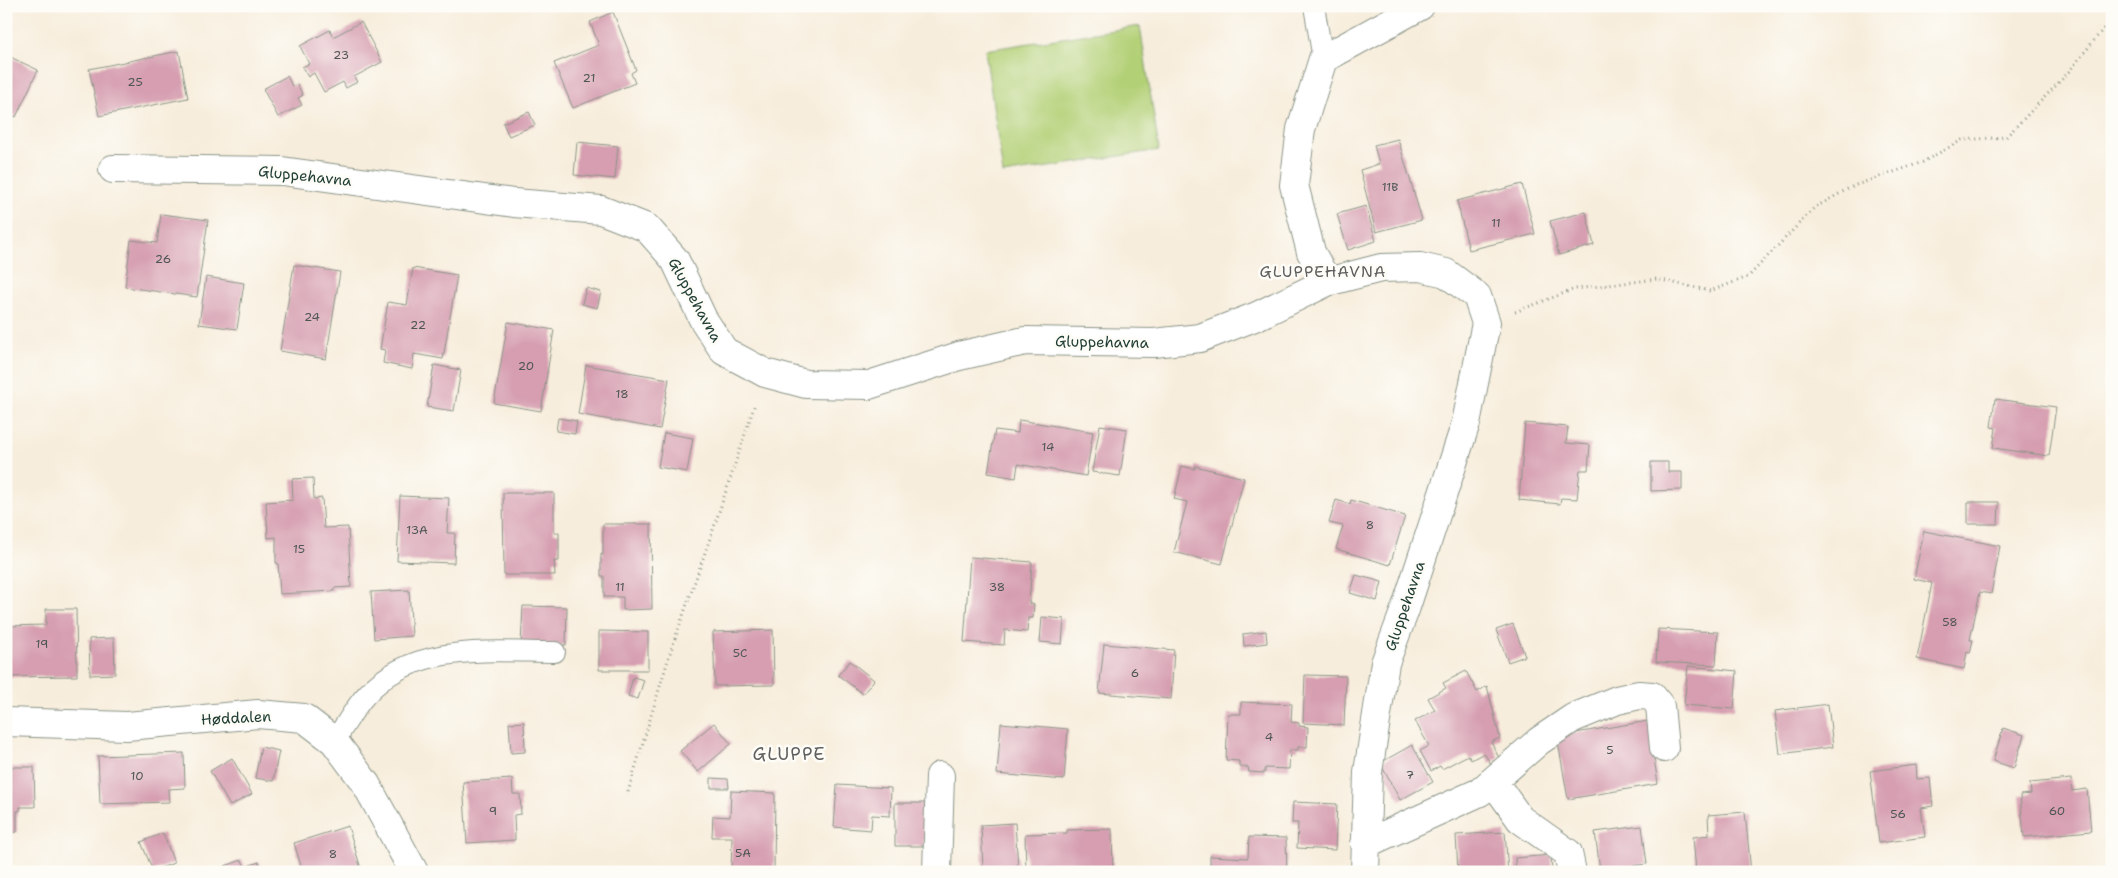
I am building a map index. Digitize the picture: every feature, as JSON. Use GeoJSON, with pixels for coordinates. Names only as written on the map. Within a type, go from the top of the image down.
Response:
{"type":"FeatureCollection","features":[{"type":"Feature","properties":{"kind":"street"},"geometry":{"type":"LineString","coordinates":[[1327,282],[1312,252],[1294,185],[1301,129],[1323,59],[1420,6]]}},
{"type":"Feature","properties":{"kind":"street","name":"Gluppehavna"},"geometry":{"type":"LineString","coordinates":[[113,169],[282,171],[514,203],[601,210],[647,228],[675,260],[703,320],[724,350],[765,373],[806,384],[869,385],[959,356],[1025,341],[1154,343],[1200,338],[1257,316],[1327,282],[1381,268],[1420,267],[1446,273],[1478,296],[1486,323],[1466,423],[1406,607],[1385,663],[1368,772],[1365,872]]}},
{"type":"Feature","properties":{"kind":"street"},"geometry":{"type":"LineString","coordinates":[[1365,844],[1480,792],[1539,741],[1573,718],[1617,700],[1639,695],[1652,696],[1660,706],[1664,748]]}},
{"type":"Feature","properties":{"kind":"street","name":"Høddalen"},"geometry":{"type":"LineString","coordinates":[[6,722],[128,726],[258,714],[304,718],[334,741],[366,784],[414,872]]}},
{"type":"Feature","properties":{"kind":"street"},"geometry":{"type":"LineString","coordinates":[[937,872],[940,776]]}},
{"type":"Feature","properties":{"kind":"street"},"geometry":{"type":"LineString","coordinates":[[1493,781],[1520,820],[1568,853],[1572,872]]}},
{"type":"Feature","properties":{"kind":"lane"},"geometry":{"type":"LineString","coordinates":[[1314,6],[1323,59]]}},
{"type":"Feature","properties":{"kind":"lane"},"geometry":{"type":"LineString","coordinates":[[334,741],[367,694],[388,675],[414,662],[436,656],[468,652],[555,652]]}},
{"type":"Feature","properties":{"kind":"path"},"geometry":{"type":"LineString","coordinates":[[1486,323],[1575,289],[1658,279],[1710,291],[1748,277],[1814,208],[1853,186],[1923,162],[1962,140],[2006,137],[2067,74],[2112,18]]}},
{"type":"Feature","properties":{"kind":"path"},"geometry":{"type":"LineString","coordinates":[[628,792],[671,650],[765,373]]}},
{"type":"Feature","properties":{"kind":"green space"},"geometry":{"type":"Polygon","coordinates":[[[1140,26],[1159,150],[1003,174],[985,50],[1140,26]]]}},
{"type":"Feature","properties":{"kind":"building"},"geometry":{"type":"Polygon","coordinates":[[[613,12],[636,70],[631,73],[635,83],[573,108],[554,63],[599,45],[590,22],[613,12]]]}},
{"type":"Feature","properties":{"kind":"building"},"geometry":{"type":"Polygon","coordinates":[[[361,22],[382,62],[354,77],[357,82],[346,88],[343,82],[324,92],[314,73],[308,77],[302,67],[309,64],[300,46],[330,30],[333,37],[361,22]]]}},
{"type":"Feature","properties":{"kind":"building"},"geometry":{"type":"Polygon","coordinates":[[[179,51],[188,98],[99,116],[89,69],[179,51]]]}},
{"type":"Feature","properties":{"kind":"building"},"geometry":{"type":"Polygon","coordinates":[[[6,55],[38,70],[16,117],[6,112],[6,55]]]}},
{"type":"Feature","properties":{"kind":"building"},"geometry":{"type":"Polygon","coordinates":[[[287,76],[292,86],[297,84],[303,95],[298,98],[302,105],[278,117],[263,89],[287,76]]]}},
{"type":"Feature","properties":{"kind":"building"},"geometry":{"type":"Polygon","coordinates":[[[529,112],[535,125],[509,136],[503,123],[529,112]]]}},
{"type":"Feature","properties":{"kind":"building"},"geometry":{"type":"Polygon","coordinates":[[[1398,139],[1422,220],[1376,232],[1360,170],[1379,164],[1374,145],[1398,139]]]}},
{"type":"Feature","properties":{"kind":"building"},"geometry":{"type":"Polygon","coordinates":[[[577,142],[618,146],[615,179],[574,175],[577,142]]]}},
{"type":"Feature","properties":{"kind":"building"},"geometry":{"type":"Polygon","coordinates":[[[1522,184],[1535,234],[1469,250],[1457,201],[1522,184]]]}},
{"type":"Feature","properties":{"kind":"building"},"geometry":{"type":"Polygon","coordinates":[[[1366,206],[1376,241],[1348,250],[1337,214],[1366,206]]]}},
{"type":"Feature","properties":{"kind":"building"},"geometry":{"type":"Polygon","coordinates":[[[1586,212],[1594,245],[1559,255],[1550,221],[1586,212]]]}},
{"type":"Feature","properties":{"kind":"building"},"geometry":{"type":"Polygon","coordinates":[[[161,214],[208,220],[197,297],[125,287],[131,240],[157,243],[161,214]]]}},
{"type":"Feature","properties":{"kind":"building"},"geometry":{"type":"Polygon","coordinates":[[[294,265],[340,272],[326,359],[280,351],[294,265]]]}},
{"type":"Feature","properties":{"kind":"building"},"geometry":{"type":"Polygon","coordinates":[[[413,268],[457,275],[443,359],[414,354],[412,369],[383,363],[385,350],[380,349],[388,302],[407,305],[413,268]]]}},
{"type":"Feature","properties":{"kind":"building"},"geometry":{"type":"Polygon","coordinates":[[[206,277],[244,283],[237,329],[199,324],[206,277]]]}},
{"type":"Feature","properties":{"kind":"building"},"geometry":{"type":"Polygon","coordinates":[[[586,288],[601,292],[597,308],[582,304],[586,288]]]}},
{"type":"Feature","properties":{"kind":"building"},"geometry":{"type":"Polygon","coordinates":[[[508,322],[554,330],[541,411],[494,403],[508,322]]]}},
{"type":"Feature","properties":{"kind":"building"},"geometry":{"type":"Polygon","coordinates":[[[434,365],[461,370],[454,411],[427,407],[434,365]]]}},
{"type":"Feature","properties":{"kind":"building"},"geometry":{"type":"Polygon","coordinates":[[[586,365],[669,379],[660,429],[578,414],[586,365]]]}},
{"type":"Feature","properties":{"kind":"building"},"geometry":{"type":"Polygon","coordinates":[[[1995,399],[2056,407],[2049,456],[1993,448],[1996,428],[1991,427],[1995,399]]]}},
{"type":"Feature","properties":{"kind":"building"},"geometry":{"type":"Polygon","coordinates":[[[558,418],[577,421],[575,434],[556,431],[558,418]]]}},
{"type":"Feature","properties":{"kind":"building"},"geometry":{"type":"Polygon","coordinates":[[[1019,420],[1093,432],[1086,476],[1018,464],[1016,478],[988,473],[995,430],[1018,433],[1019,420]]]}},
{"type":"Feature","properties":{"kind":"building"},"geometry":{"type":"Polygon","coordinates":[[[1525,423],[1568,427],[1566,443],[1590,445],[1588,470],[1580,470],[1577,499],[1561,498],[1560,504],[1519,500],[1525,423]]]}},
{"type":"Feature","properties":{"kind":"building"},"geometry":{"type":"Polygon","coordinates":[[[1100,425],[1127,429],[1120,476],[1092,472],[1100,425]]]}},
{"type":"Feature","properties":{"kind":"building"},"geometry":{"type":"Polygon","coordinates":[[[664,433],[693,438],[687,472],[658,467],[664,433]]]}},
{"type":"Feature","properties":{"kind":"building"},"geometry":{"type":"Polygon","coordinates":[[[1651,462],[1668,462],[1668,472],[1682,472],[1682,490],[1651,491],[1651,462]]]}},
{"type":"Feature","properties":{"kind":"building"},"geometry":{"type":"Polygon","coordinates":[[[1182,466],[1195,469],[1195,466],[1244,478],[1222,564],[1174,552],[1187,502],[1174,499],[1182,466]]]}},
{"type":"Feature","properties":{"kind":"building"},"geometry":{"type":"Polygon","coordinates":[[[313,478],[314,499],[322,498],[324,528],[348,527],[351,587],[334,588],[334,591],[280,594],[278,563],[276,563],[276,537],[268,538],[266,502],[293,500],[292,479],[313,478]]]}},
{"type":"Feature","properties":{"kind":"building"},"geometry":{"type":"Polygon","coordinates":[[[503,493],[554,493],[554,533],[559,533],[559,561],[554,561],[555,575],[504,575],[503,493]]]}},
{"type":"Feature","properties":{"kind":"building"},"geometry":{"type":"Polygon","coordinates":[[[400,496],[449,498],[447,533],[455,533],[454,563],[397,561],[400,496]]]}},
{"type":"Feature","properties":{"kind":"building"},"geometry":{"type":"Polygon","coordinates":[[[1336,500],[1350,504],[1351,500],[1405,516],[1390,565],[1336,549],[1343,526],[1329,523],[1336,500]]]}},
{"type":"Feature","properties":{"kind":"building"},"geometry":{"type":"Polygon","coordinates":[[[1968,502],[1999,502],[1998,524],[1968,524],[1968,502]]]}},
{"type":"Feature","properties":{"kind":"building"},"geometry":{"type":"Polygon","coordinates":[[[603,524],[651,524],[652,609],[623,610],[623,597],[604,597],[604,576],[601,576],[603,524]]]}},
{"type":"Feature","properties":{"kind":"building"},"geometry":{"type":"Polygon","coordinates":[[[1924,531],[2000,546],[1991,594],[1980,592],[1970,640],[1973,640],[1970,653],[1967,652],[1964,669],[1917,659],[1932,583],[1914,579],[1924,531]]]}},
{"type":"Feature","properties":{"kind":"building"},"geometry":{"type":"Polygon","coordinates":[[[970,557],[1032,562],[1029,604],[1034,604],[1033,618],[1028,618],[1027,632],[1005,630],[1004,645],[964,642],[970,557]]]}},
{"type":"Feature","properties":{"kind":"building"},"geometry":{"type":"Polygon","coordinates":[[[1356,575],[1382,582],[1377,601],[1350,593],[1356,575]]]}},
{"type":"Feature","properties":{"kind":"building"},"geometry":{"type":"Polygon","coordinates":[[[409,590],[412,636],[374,639],[371,592],[409,590]]]}},
{"type":"Feature","properties":{"kind":"building"},"geometry":{"type":"Polygon","coordinates":[[[523,606],[567,607],[566,645],[521,644],[523,606]]]}},
{"type":"Feature","properties":{"kind":"building"},"geometry":{"type":"Polygon","coordinates":[[[46,609],[76,609],[77,676],[6,677],[6,626],[46,625],[46,609]]]}},
{"type":"Feature","properties":{"kind":"building"},"geometry":{"type":"Polygon","coordinates":[[[1042,617],[1064,619],[1062,644],[1040,642],[1042,617]]]}},
{"type":"Feature","properties":{"kind":"building"},"geometry":{"type":"Polygon","coordinates":[[[1513,624],[1525,656],[1508,662],[1496,630],[1513,624]]]}},
{"type":"Feature","properties":{"kind":"building"},"geometry":{"type":"Polygon","coordinates":[[[1658,629],[1718,632],[1716,665],[1656,662],[1658,629]]]}},
{"type":"Feature","properties":{"kind":"building"},"geometry":{"type":"Polygon","coordinates":[[[773,630],[774,685],[715,686],[713,632],[773,630]]]}},
{"type":"Feature","properties":{"kind":"building"},"geometry":{"type":"Polygon","coordinates":[[[599,631],[648,632],[648,670],[599,670],[599,631]]]}},
{"type":"Feature","properties":{"kind":"building"},"geometry":{"type":"Polygon","coordinates":[[[1266,631],[1267,643],[1244,646],[1243,634],[1266,631]]]}},
{"type":"Feature","properties":{"kind":"building"},"geometry":{"type":"Polygon","coordinates":[[[114,638],[115,674],[90,675],[89,639],[114,638]]]}},
{"type":"Feature","properties":{"kind":"building"},"geometry":{"type":"Polygon","coordinates":[[[1104,644],[1174,650],[1171,699],[1099,693],[1104,644]]]}},
{"type":"Feature","properties":{"kind":"building"},"geometry":{"type":"Polygon","coordinates":[[[850,661],[874,680],[863,694],[838,675],[850,661]]]}},
{"type":"Feature","properties":{"kind":"building"},"geometry":{"type":"Polygon","coordinates":[[[1688,666],[1737,671],[1734,709],[1684,705],[1688,666]]]}},
{"type":"Feature","properties":{"kind":"building"},"geometry":{"type":"Polygon","coordinates":[[[1466,671],[1477,692],[1487,686],[1500,738],[1491,742],[1499,758],[1490,763],[1484,753],[1471,760],[1468,755],[1442,769],[1440,766],[1431,771],[1420,751],[1429,746],[1415,721],[1435,710],[1428,698],[1446,688],[1443,683],[1466,671]]]}},
{"type":"Feature","properties":{"kind":"building"},"geometry":{"type":"Polygon","coordinates":[[[1305,675],[1346,676],[1344,725],[1303,723],[1305,675]]]}},
{"type":"Feature","properties":{"kind":"building"},"geometry":{"type":"Polygon","coordinates":[[[633,677],[644,680],[638,699],[628,696],[633,677]]]}},
{"type":"Feature","properties":{"kind":"building"},"geometry":{"type":"Polygon","coordinates":[[[1241,702],[1292,704],[1291,722],[1299,723],[1299,726],[1308,727],[1307,747],[1298,747],[1298,750],[1290,750],[1289,769],[1265,768],[1265,773],[1249,772],[1248,767],[1239,767],[1239,761],[1226,760],[1228,714],[1241,714],[1241,702]]]}},
{"type":"Feature","properties":{"kind":"building"},"geometry":{"type":"Polygon","coordinates":[[[1828,704],[1833,747],[1780,754],[1775,711],[1828,704]]]}},
{"type":"Feature","properties":{"kind":"building"},"geometry":{"type":"Polygon","coordinates":[[[1648,721],[1665,756],[1654,758],[1658,784],[1568,799],[1557,736],[1648,721]]]}},
{"type":"Feature","properties":{"kind":"building"},"geometry":{"type":"Polygon","coordinates":[[[524,722],[525,752],[511,753],[509,723],[524,722]]]}},
{"type":"Feature","properties":{"kind":"building"},"geometry":{"type":"Polygon","coordinates":[[[714,723],[731,744],[698,772],[680,751],[714,723]]]}},
{"type":"Feature","properties":{"kind":"building"},"geometry":{"type":"Polygon","coordinates":[[[1001,723],[1068,729],[1064,780],[997,774],[1001,723]]]}},
{"type":"Feature","properties":{"kind":"building"},"geometry":{"type":"Polygon","coordinates":[[[2003,728],[2024,735],[2014,768],[1993,761],[2003,728]]]}},
{"type":"Feature","properties":{"kind":"building"},"geometry":{"type":"Polygon","coordinates":[[[1412,745],[1433,782],[1400,800],[1380,763],[1412,745]]]}},
{"type":"Feature","properties":{"kind":"building"},"geometry":{"type":"Polygon","coordinates":[[[261,747],[279,751],[273,781],[255,778],[261,747]]]}},
{"type":"Feature","properties":{"kind":"building"},"geometry":{"type":"Polygon","coordinates":[[[184,753],[185,788],[168,789],[169,802],[100,804],[98,756],[184,753]]]}},
{"type":"Feature","properties":{"kind":"building"},"geometry":{"type":"Polygon","coordinates":[[[232,758],[252,794],[230,806],[210,771],[232,758]]]}},
{"type":"Feature","properties":{"kind":"building"},"geometry":{"type":"Polygon","coordinates":[[[1916,765],[1917,779],[1930,778],[1933,806],[1921,808],[1925,837],[1879,843],[1870,771],[1916,765]]]}},
{"type":"Feature","properties":{"kind":"building"},"geometry":{"type":"Polygon","coordinates":[[[6,767],[34,767],[35,807],[20,807],[20,811],[17,811],[17,832],[6,833],[6,767]]]}},
{"type":"Feature","properties":{"kind":"building"},"geometry":{"type":"Polygon","coordinates":[[[711,778],[728,779],[729,788],[711,788],[711,778]]]}},
{"type":"Feature","properties":{"kind":"building"},"geometry":{"type":"Polygon","coordinates":[[[512,779],[513,794],[520,794],[521,814],[514,815],[515,840],[467,843],[463,782],[512,779]]]}},
{"type":"Feature","properties":{"kind":"building"},"geometry":{"type":"Polygon","coordinates":[[[2071,779],[2072,791],[2087,789],[2091,831],[2024,837],[2020,795],[2031,794],[2030,783],[2071,779]]]}},
{"type":"Feature","properties":{"kind":"building"},"geometry":{"type":"Polygon","coordinates":[[[837,785],[891,788],[890,816],[872,815],[871,830],[834,827],[837,785]]]}},
{"type":"Feature","properties":{"kind":"building"},"geometry":{"type":"Polygon","coordinates":[[[731,791],[775,793],[774,872],[731,872],[732,837],[712,837],[713,816],[730,817],[731,791]]]}},
{"type":"Feature","properties":{"kind":"building"},"geometry":{"type":"Polygon","coordinates":[[[1293,802],[1337,804],[1335,850],[1297,848],[1298,823],[1292,823],[1293,802]]]}},
{"type":"Feature","properties":{"kind":"building"},"geometry":{"type":"Polygon","coordinates":[[[895,803],[925,803],[924,846],[895,846],[895,803]]]}},
{"type":"Feature","properties":{"kind":"building"},"geometry":{"type":"Polygon","coordinates":[[[1745,812],[1751,872],[1696,872],[1693,837],[1709,835],[1708,815],[1745,812]]]}},
{"type":"Feature","properties":{"kind":"building"},"geometry":{"type":"Polygon","coordinates":[[[1015,823],[1018,867],[983,869],[981,825],[1015,823]]]}},
{"type":"Feature","properties":{"kind":"building"},"geometry":{"type":"Polygon","coordinates":[[[348,826],[362,872],[303,872],[294,843],[348,826]]]}},
{"type":"Feature","properties":{"kind":"building"},"geometry":{"type":"Polygon","coordinates":[[[1642,826],[1647,864],[1600,870],[1595,832],[1642,826]]]}},
{"type":"Feature","properties":{"kind":"building"},"geometry":{"type":"Polygon","coordinates":[[[1112,829],[1113,872],[1026,872],[1025,834],[1067,833],[1067,830],[1112,829]]]}},
{"type":"Feature","properties":{"kind":"building"},"geometry":{"type":"Polygon","coordinates":[[[1505,832],[1508,872],[1458,872],[1456,835],[1505,832]]]}},
{"type":"Feature","properties":{"kind":"building"},"geometry":{"type":"Polygon","coordinates":[[[163,833],[174,863],[153,871],[141,842],[163,833]]]}},
{"type":"Feature","properties":{"kind":"building"},"geometry":{"type":"Polygon","coordinates":[[[1249,837],[1286,838],[1287,872],[1210,872],[1210,856],[1248,858],[1249,837]]]}},
{"type":"Feature","properties":{"kind":"building"},"geometry":{"type":"Polygon","coordinates":[[[1551,855],[1552,872],[1516,872],[1515,858],[1551,855]]]}},
{"type":"Feature","properties":{"kind":"building"},"geometry":{"type":"Polygon","coordinates":[[[242,860],[245,867],[259,862],[263,872],[227,872],[225,866],[242,860]]]}},
{"type":"Feature","properties":{"kind":"district","name":"GLUPPEHAVNA"},"geometry":{"type":"Point","coordinates":[1323,271]}},
{"type":"Feature","properties":{"kind":"district","name":"GLUPPE"},"geometry":{"type":"Point","coordinates":[789,754]}}]}
